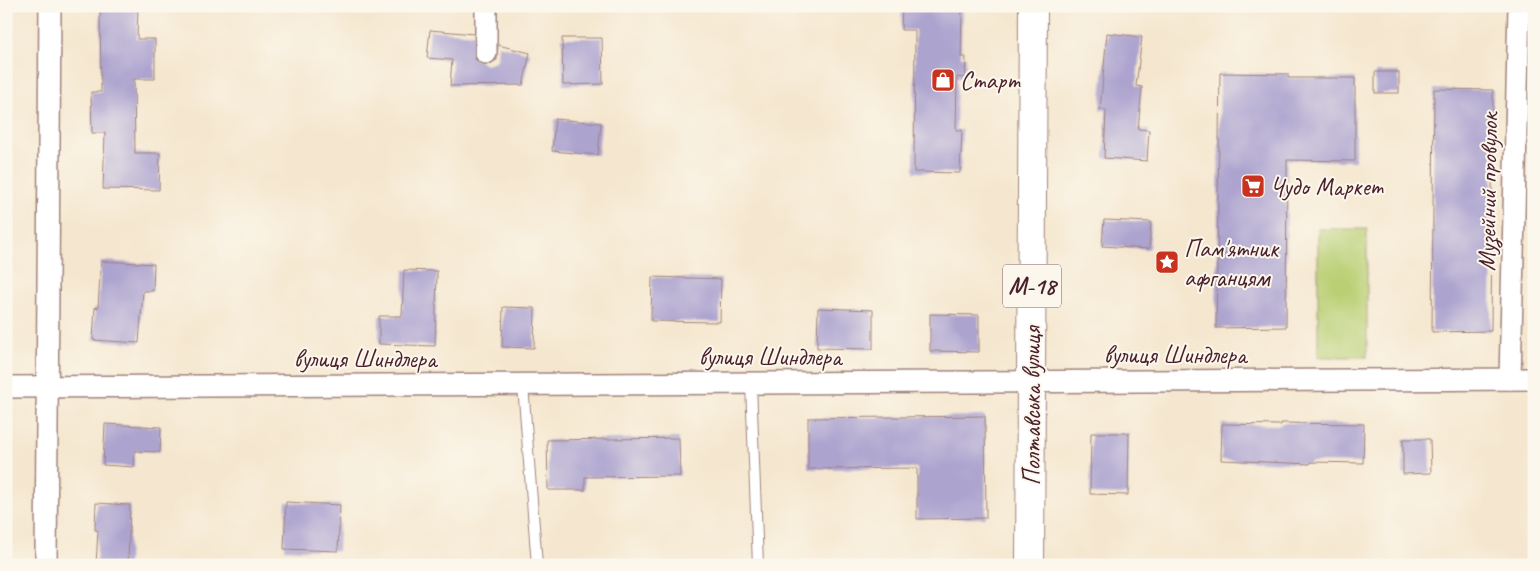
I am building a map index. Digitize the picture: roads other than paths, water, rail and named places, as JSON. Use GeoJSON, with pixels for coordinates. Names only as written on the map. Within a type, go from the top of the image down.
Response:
{"type":"FeatureCollection","features":[{"type":"Feature","properties":{"kind":"highway","name":"Полтавська вулиця"},"geometry":{"type":"LineString","coordinates":[[1030,565],[1033,6]]}},
{"type":"Feature","properties":{"kind":"street"},"geometry":{"type":"LineString","coordinates":[[46,565],[50,6]]}},
{"type":"Feature","properties":{"kind":"street"},"geometry":{"type":"LineString","coordinates":[[486,6],[486,53]]}},
{"type":"Feature","properties":{"kind":"street","name":"Музейний провулок"},"geometry":{"type":"LineString","coordinates":[[1510,379],[1524,18]]}},
{"type":"Feature","properties":{"kind":"street","name":"вулиця Шиндлера"},"geometry":{"type":"LineString","coordinates":[[6,387],[1534,379]]}},
{"type":"Feature","properties":{"kind":"lane"},"geometry":{"type":"LineString","coordinates":[[752,384],[758,565]]}},
{"type":"Feature","properties":{"kind":"lane"},"geometry":{"type":"LineString","coordinates":[[523,385],[536,565]]}},
{"type":"Feature","properties":{"kind":"place","name":"Старт"},"geometry":{"type":"Point","coordinates":[943,80]}},
{"type":"Feature","properties":{"kind":"place","name":"Чудо Маркет"},"geometry":{"type":"Point","coordinates":[1253,186]}},
{"type":"Feature","properties":{"kind":"place","name":"Пам'ятник афганцям"},"geometry":{"type":"Point","coordinates":[1167,262]}}]}
